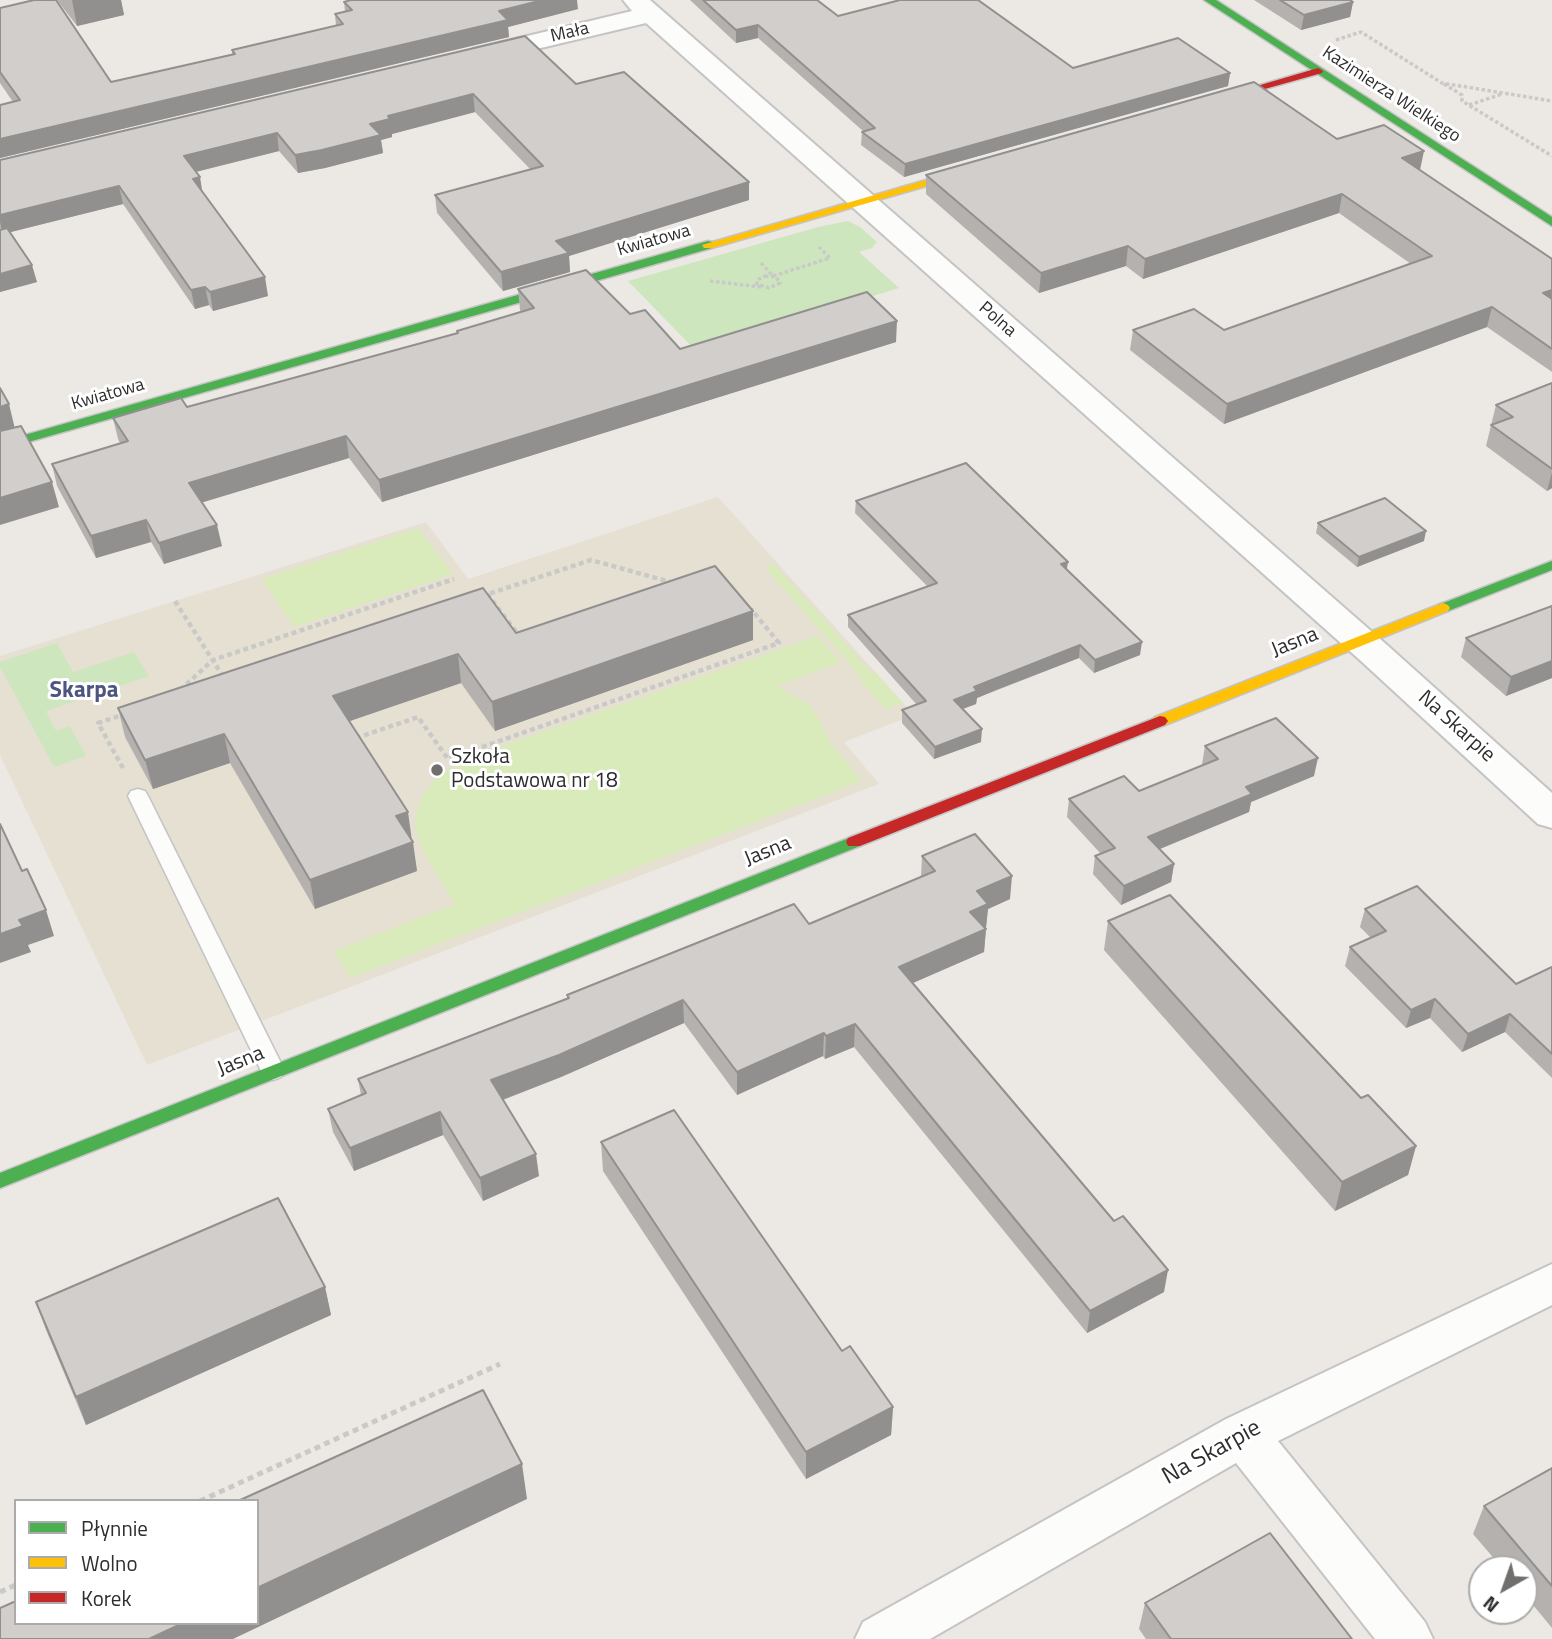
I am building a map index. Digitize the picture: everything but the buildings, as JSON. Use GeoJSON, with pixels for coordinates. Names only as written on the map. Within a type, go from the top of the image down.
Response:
{"type":"FeatureCollection","features":[{"type":"Feature","properties":{"kind":"street","name":"Kazimierza Wielkiego"},"geometry":{"type":"LineString","coordinates":[[1209,0],[1552,222]]}},
{"type":"Feature","properties":{"kind":"street","name":"Mała"},"geometry":{"type":"LineString","coordinates":[[461,59],[642,7]]}},
{"type":"Feature","properties":{"kind":"street","name":"Polna"},"geometry":{"type":"LineString","coordinates":[[642,7],[1360,640]]}},
{"type":"Feature","properties":{"kind":"street"},"geometry":{"type":"LineString","coordinates":[[1198,105],[1318,71]]}},
{"type":"Feature","properties":{"kind":"street","name":"Kwiatowa"},"geometry":{"type":"LineString","coordinates":[[0,446],[998,162]]}},
{"type":"Feature","properties":{"kind":"street","name":"Jasna"},"geometry":{"type":"LineString","coordinates":[[0,1181],[1552,565]]}},
{"type":"Feature","properties":{"kind":"street","name":"Na Skarpie"},"geometry":{"type":"LineString","coordinates":[[1360,640],[1552,815]]}},
{"type":"Feature","properties":{"kind":"street","name":"Na Skarpie"},"geometry":{"type":"LineString","coordinates":[[881,1639],[1243,1434],[1389,1365],[1552,1283]]}},
{"type":"Feature","properties":{"kind":"street"},"geometry":{"type":"LineString","coordinates":[[1243,1434],[1406,1639]]}},
{"type":"Feature","properties":{"kind":"lane"},"geometry":{"type":"LineString","coordinates":[[138,796],[272,1072]]}},
{"type":"Feature","properties":{"kind":"path"},"geometry":{"type":"LineString","coordinates":[[1361,32],[1462,95],[1462,101],[1552,156]]}},
{"type":"Feature","properties":{"kind":"path"},"geometry":{"type":"LineString","coordinates":[[1442,83],[1552,102]]}},
{"type":"Feature","properties":{"kind":"path"},"geometry":{"type":"LineString","coordinates":[[1469,105],[1503,93]]}},
{"type":"Feature","properties":{"kind":"path"},"geometry":{"type":"LineString","coordinates":[[773,276],[779,278],[780,283],[773,288],[761,287],[757,284],[759,278],[773,276]]}},
{"type":"Feature","properties":{"kind":"path"},"geometry":{"type":"LineString","coordinates":[[474,598],[591,560],[676,583]]}},
{"type":"Feature","properties":{"kind":"path"},"geometry":{"type":"LineString","coordinates":[[191,692],[179,694],[213,660],[454,579]]}},
{"type":"Feature","properties":{"kind":"path"},"geometry":{"type":"LineString","coordinates":[[487,594],[527,646]]}},
{"type":"Feature","properties":{"kind":"path"},"geometry":{"type":"LineString","coordinates":[[175,601],[226,680],[214,684]]}},
{"type":"Feature","properties":{"kind":"path"},"geometry":{"type":"LineString","coordinates":[[353,739],[418,717],[448,759],[779,643],[747,604]]}},
{"type":"Feature","properties":{"kind":"path"},"geometry":{"type":"LineString","coordinates":[[133,711],[98,723],[138,796]]}},
{"type":"Feature","properties":{"kind":"path"},"geometry":{"type":"LineString","coordinates":[[204,1499],[500,1364]]}},
{"type":"Feature","properties":{"kind":"shaded area","name":"Szkoła Podstawowa nr 18"},"geometry":{"type":"Polygon","coordinates":[[[718,497],[914,715],[844,742],[879,784],[147,1065],[0,755],[0,656],[426,522],[468,579],[718,497]]]}},
{"type":"Feature","properties":{"kind":"green space"},"geometry":{"type":"Polygon","coordinates":[[[848,221],[860,227],[877,242],[872,248],[859,252],[899,288],[695,350],[628,281],[818,227],[848,221]]]}},
{"type":"Feature","properties":{"kind":"green space"},"geometry":{"type":"Polygon","coordinates":[[[418,528],[453,574],[294,627],[262,579],[418,528]]]}},
{"type":"Feature","properties":{"kind":"green space"},"geometry":{"type":"Polygon","coordinates":[[[774,564],[872,673],[875,672],[903,703],[886,709],[858,679],[861,677],[765,568],[774,564]]]}},
{"type":"Feature","properties":{"kind":"green space"},"geometry":{"type":"Polygon","coordinates":[[[818,636],[841,662],[777,686],[808,704],[818,717],[829,741],[862,781],[350,978],[334,951],[455,904],[425,854],[416,821],[423,796],[440,776],[476,755],[818,636]]]}},
{"type":"Feature","properties":{"kind":"green space"},"geometry":{"type":"Polygon","coordinates":[[[57,643],[73,672],[134,652],[149,676],[46,711],[56,731],[70,726],[86,756],[54,767],[0,667],[0,662],[57,643]]]}},
{"type":"Feature","properties":{"kind":"traffic: fast"},"geometry":{"type":"LineString","coordinates":[[1209,0],[1552,222]]}},
{"type":"Feature","properties":{"kind":"traffic: fast"},"geometry":{"type":"LineString","coordinates":[[0,446],[708,245]]}},
{"type":"Feature","properties":{"kind":"traffic: fast"},"geometry":{"type":"LineString","coordinates":[[1443,608],[1552,565]]}},
{"type":"Feature","properties":{"kind":"traffic: fast"},"geometry":{"type":"LineString","coordinates":[[0,1181],[854,842]]}},
{"type":"Feature","properties":{"kind":"traffic: slow"},"geometry":{"type":"LineString","coordinates":[[708,245],[978,168]]}},
{"type":"Feature","properties":{"kind":"traffic: slow"},"geometry":{"type":"LineString","coordinates":[[1160,721],[1443,608]]}},
{"type":"Feature","properties":{"kind":"traffic: jam"},"geometry":{"type":"LineString","coordinates":[[1211,101],[1318,71]]}},
{"type":"Feature","properties":{"kind":"traffic: jam"},"geometry":{"type":"LineString","coordinates":[[854,842],[1160,721]]}},
{"type":"Feature","properties":{"kind":"place","name":"Szkoła Podstawowa nr 18"},"geometry":{"type":"Point","coordinates":[437,770]}},
{"type":"Feature","properties":{"kind":"district","name":"Skarpa"},"geometry":{"type":"Point","coordinates":[84,691]}}]}
